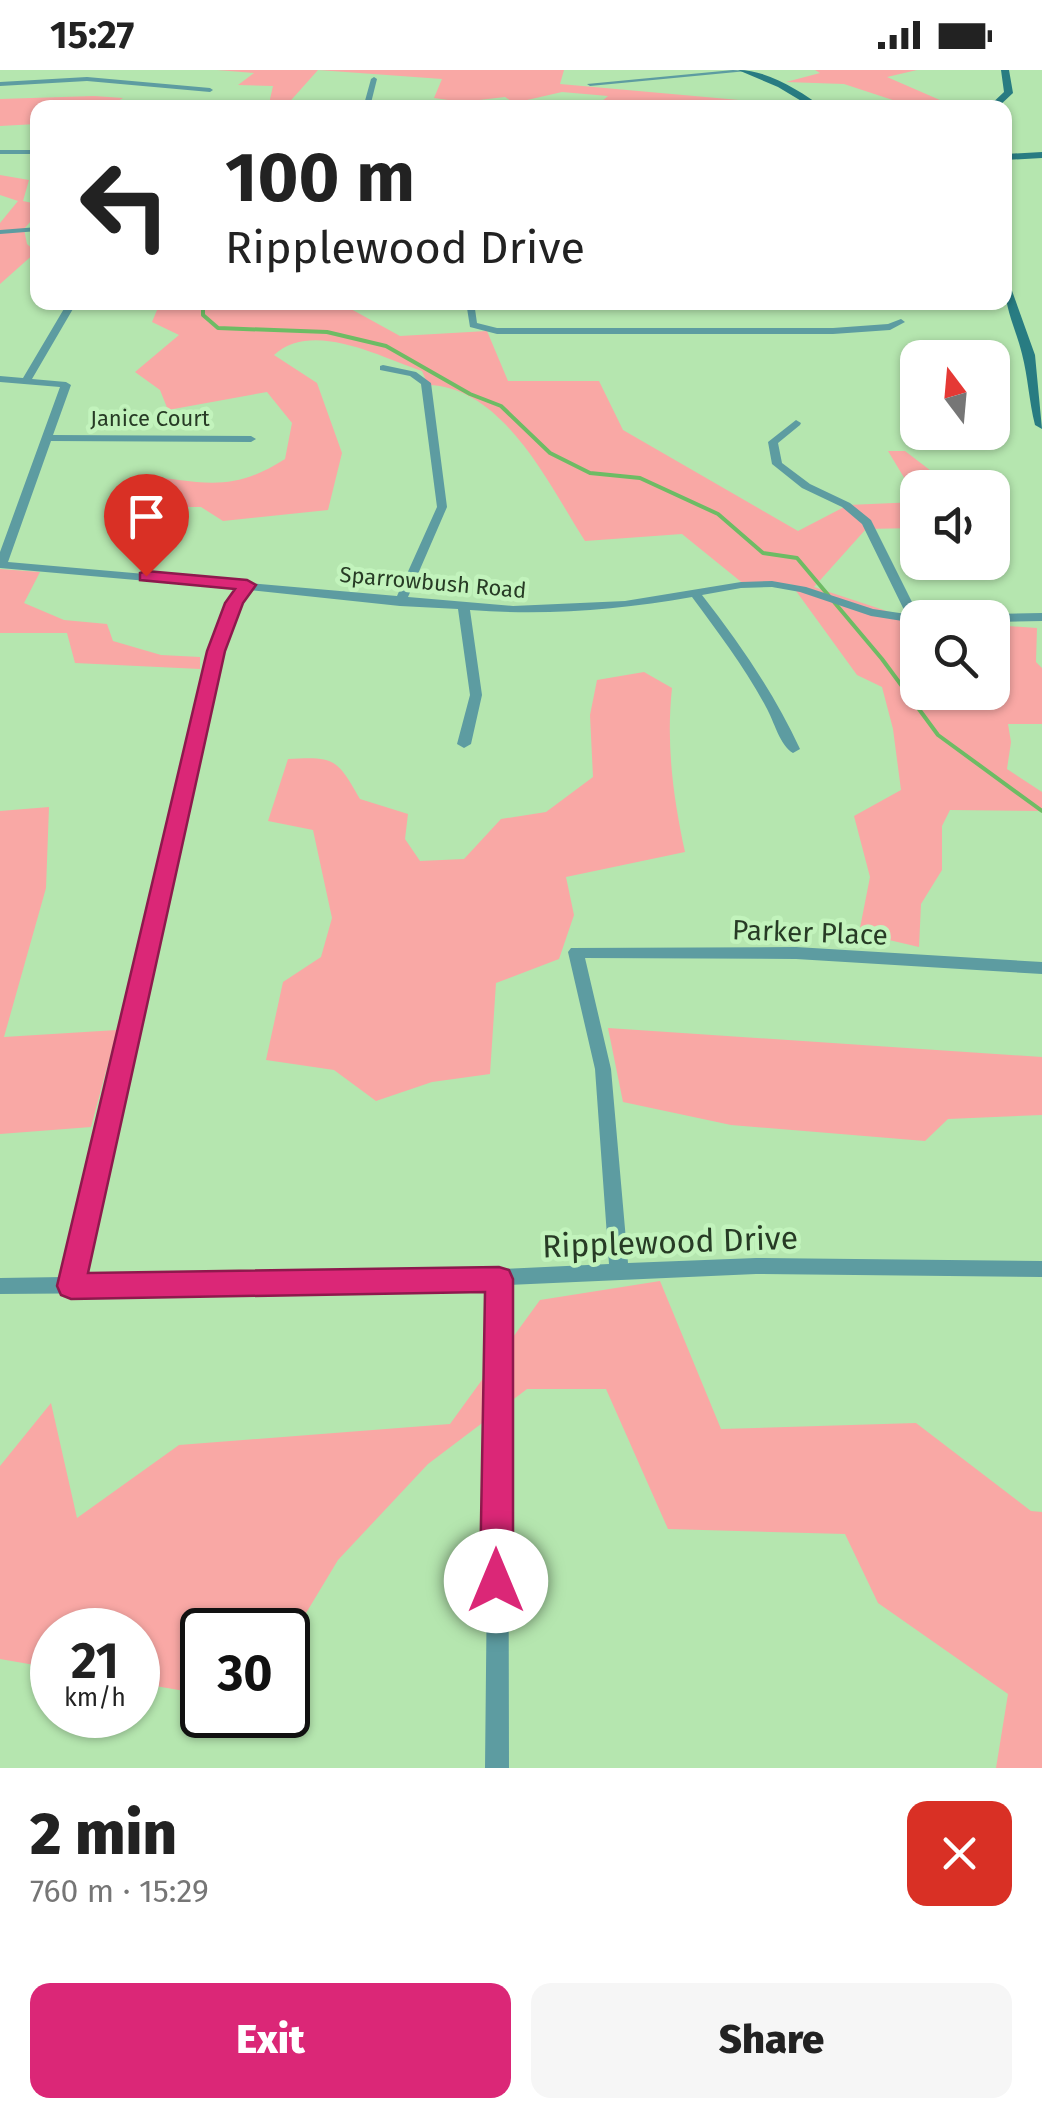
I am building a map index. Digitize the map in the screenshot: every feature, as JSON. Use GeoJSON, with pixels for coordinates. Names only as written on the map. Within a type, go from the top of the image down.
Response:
{"type":"FeatureCollection","features":[{"type":"Feature","properties":{"kind":"street"},"geometry":{"type":"LineString","coordinates":[[590,84],[743,70],[806,100]]}},
{"type":"Feature","properties":{"kind":"street"},"geometry":{"type":"LineString","coordinates":[[1000,100],[1009,93],[1005,70]]}},
{"type":"Feature","properties":{"kind":"street"},"geometry":{"type":"LineString","coordinates":[[0,84],[87,79],[191,94],[210,90]]}},
{"type":"Feature","properties":{"kind":"street"},"geometry":{"type":"LineString","coordinates":[[368,100],[374,79]]}},
{"type":"Feature","properties":{"kind":"street"},"geometry":{"type":"LineString","coordinates":[[0,152],[30,152]]}},
{"type":"Feature","properties":{"kind":"street"},"geometry":{"type":"LineString","coordinates":[[1012,157],[1042,156]]}},
{"type":"Feature","properties":{"kind":"street"},"geometry":{"type":"LineString","coordinates":[[0,232],[30,230]]}},
{"type":"Feature","properties":{"kind":"street"},"geometry":{"type":"LineString","coordinates":[[1012,308],[1029,355],[1042,424]]}},
{"type":"Feature","properties":{"kind":"street"},"geometry":{"type":"LineString","coordinates":[[27,379],[68,310]]}},
{"type":"Feature","properties":{"kind":"street"},"geometry":{"type":"LineString","coordinates":[[470,310],[471,322],[477,328],[497,332],[834,331],[890,327],[901,322]]}},
{"type":"Feature","properties":{"kind":"street"},"geometry":{"type":"LineString","coordinates":[[382,368],[413,374],[426,383],[442,494],[436,527],[400,602]]}},
{"type":"Feature","properties":{"kind":"street"},"geometry":{"type":"LineString","coordinates":[[0,379],[66,385],[0,565]]}},
{"type":"Feature","properties":{"kind":"street"},"geometry":{"type":"LineString","coordinates":[[796,423],[773,442],[777,464],[866,522],[906,600]]}},
{"type":"Feature","properties":{"kind":"street","name":"Janice Court"},"geometry":{"type":"LineString","coordinates":[[49,438],[251,439]]}},
{"type":"Feature","properties":{"kind":"street","name":"Sparrowbush Road"},"geometry":{"type":"LineString","coordinates":[[0,565],[464,608],[588,608],[760,584],[787,586],[842,604],[900,616]]}},
{"type":"Feature","properties":{"kind":"street"},"geometry":{"type":"LineString","coordinates":[[71,1286],[216,651],[234,603],[247,585]]}},
{"type":"Feature","properties":{"kind":"street"},"geometry":{"type":"LineString","coordinates":[[696,594],[776,706],[793,749]]}},
{"type":"Feature","properties":{"kind":"street"},"geometry":{"type":"LineString","coordinates":[[464,608],[476,695],[464,744]]}},
{"type":"Feature","properties":{"kind":"street"},"geometry":{"type":"LineString","coordinates":[[1010,618],[1042,617]]}},
{"type":"Feature","properties":{"kind":"street","name":"Parker Place"},"geometry":{"type":"LineString","coordinates":[[619,1271],[602,1069],[576,952],[796,953],[1042,968]]}},
{"type":"Feature","properties":{"kind":"street","name":"Ripplewood Drive"},"geometry":{"type":"LineString","coordinates":[[0,1286],[499,1279],[756,1266],[1042,1269]]}},
{"type":"Feature","properties":{"kind":"street"},"geometry":{"type":"LineString","coordinates":[[497,1768],[499,1279]]}},
{"type":"Feature","properties":{"kind":"shaded area"},"geometry":{"type":"Polygon","coordinates":[[[217,70],[318,70],[291,100],[270,100],[273,86],[238,85],[254,73],[217,70]]]}},
{"type":"Feature","properties":{"kind":"shaded area"},"geometry":{"type":"Polygon","coordinates":[[[318,70],[564,70],[560,84],[738,100],[603,100],[608,96],[562,92],[527,100],[434,98],[442,79],[318,70]]]}},
{"type":"Feature","properties":{"kind":"shaded area"},"geometry":{"type":"Polygon","coordinates":[[[815,70],[917,70],[887,77],[940,100],[893,100],[844,84],[786,82],[820,73],[815,70]]]}},
{"type":"Feature","properties":{"kind":"shaded area"},"geometry":{"type":"Polygon","coordinates":[[[123,98],[30,100],[30,124],[0,126],[0,99],[123,98]]]}},
{"type":"Feature","properties":{"kind":"shaded area"},"geometry":{"type":"Polygon","coordinates":[[[0,175],[29,180],[23,201],[30,202],[30,222],[24,229],[30,257],[0,284],[0,223],[18,201],[0,195],[0,175]]]}},
{"type":"Feature","properties":{"kind":"shaded area"},"geometry":{"type":"Polygon","coordinates":[[[157,310],[353,310],[400,336],[487,331],[508,381],[599,381],[623,430],[798,531],[848,505],[900,503],[900,528],[866,529],[814,587],[900,615],[900,710],[1010,710],[1010,626],[1037,628],[1042,724],[1008,724],[1011,742],[1007,769],[1042,792],[1042,811],[950,810],[942,826],[942,870],[921,904],[919,947],[859,933],[870,877],[854,816],[901,790],[893,729],[882,687],[857,675],[791,584],[745,585],[682,534],[585,541],[522,443],[480,402],[455,390],[428,385],[422,371],[327,341],[290,345],[274,355],[317,383],[342,453],[328,510],[223,521],[201,507],[143,507],[138,475],[214,483],[247,478],[285,459],[292,423],[267,392],[168,410],[160,390],[135,372],[179,335],[152,322],[157,310]]]}},
{"type":"Feature","properties":{"kind":"shaded area"},"geometry":{"type":"Polygon","coordinates":[[[888,451],[905,451],[930,470],[900,470],[888,451]]]}},
{"type":"Feature","properties":{"kind":"shaded area"},"geometry":{"type":"Polygon","coordinates":[[[0,569],[40,572],[24,603],[64,620],[107,624],[113,641],[161,655],[200,657],[200,669],[75,663],[67,633],[0,633],[0,569]]]}},
{"type":"Feature","properties":{"kind":"shaded area"},"geometry":{"type":"Polygon","coordinates":[[[644,672],[672,688],[672,770],[685,852],[566,877],[574,915],[559,959],[496,983],[490,1074],[432,1082],[376,1101],[334,1070],[266,1060],[283,982],[321,957],[332,918],[313,830],[268,821],[288,759],[316,758],[333,763],[346,775],[360,799],[408,814],[405,839],[420,861],[464,859],[501,819],[546,812],[593,777],[590,715],[597,680],[644,672]]]}},
{"type":"Feature","properties":{"kind":"shaded area"},"geometry":{"type":"Polygon","coordinates":[[[49,807],[46,888],[4,1037],[117,1030],[91,1127],[0,1134],[0,811],[49,807]]]}},
{"type":"Feature","properties":{"kind":"shaded area"},"geometry":{"type":"Polygon","coordinates":[[[608,1028],[1042,1057],[1042,1115],[948,1119],[925,1141],[731,1125],[623,1102],[608,1028]]]}},
{"type":"Feature","properties":{"kind":"shaded area"},"geometry":{"type":"Polygon","coordinates":[[[660,1281],[721,1429],[916,1423],[1031,1511],[1042,1512],[1042,1768],[996,1768],[1008,1694],[878,1603],[845,1534],[668,1529],[606,1389],[527,1389],[428,1464],[338,1560],[309,1608],[180,1608],[180,1690],[160,1687],[160,1608],[30,1608],[30,1664],[0,1659],[0,1466],[51,1403],[77,1518],[179,1445],[450,1424],[540,1300],[660,1281]]]}},
{"type":"Feature","properties":{"kind":"waterway"},"geometry":{"type":"LineString","coordinates":[[203,310],[203,315],[218,328],[327,332],[386,346],[470,394],[501,406],[550,453],[590,473],[640,478],[718,514],[763,553],[797,558],[882,659],[938,735],[1042,811]]}},
{"type":"Feature","properties":{"kind":"route"},"geometry":{"type":"LineString","coordinates":[[146,576],[247,585],[234,603],[216,651],[71,1286],[499,1279],[496,1581]]}}]}
